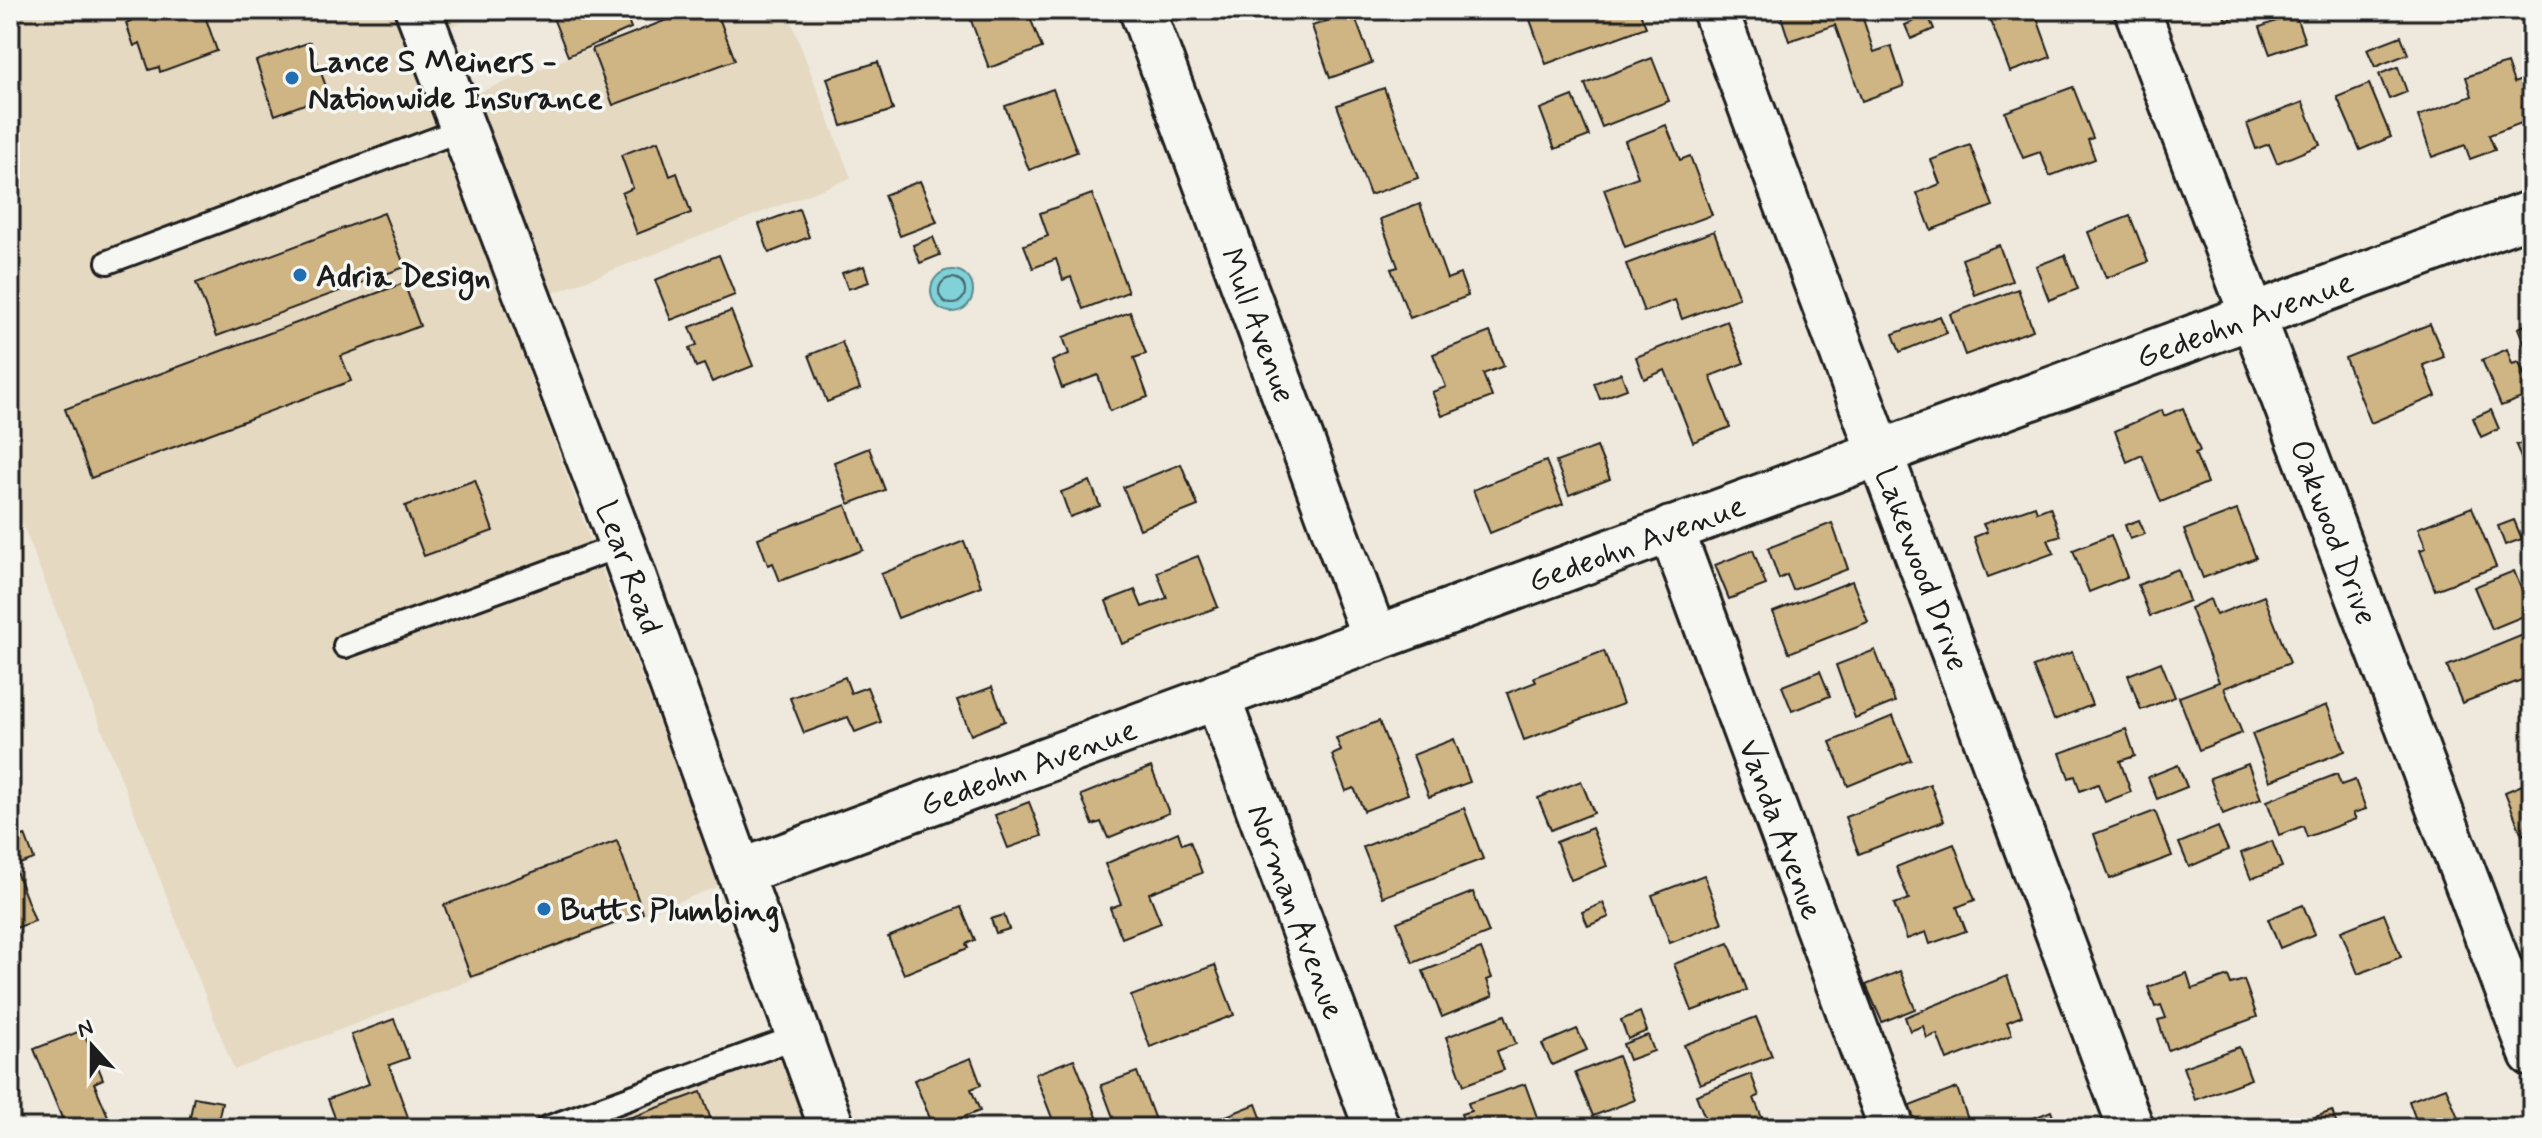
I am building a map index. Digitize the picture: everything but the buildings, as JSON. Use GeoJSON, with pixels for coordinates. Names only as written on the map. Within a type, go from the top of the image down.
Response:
{"type":"FeatureCollection","features":[{"type":"Feature","properties":{"kind":"street","name":"Lear Road"},"geometry":{"type":"LineString","coordinates":[[418,10],[622,545],[832,1128]]}},
{"type":"Feature","properties":{"kind":"street","name":"Mull Avenue"},"geometry":{"type":"LineString","coordinates":[[1142,10],[1375,639]]}},
{"type":"Feature","properties":{"kind":"street","name":"Lakewood Drive"},"geometry":{"type":"LineString","coordinates":[[1715,10],[2131,1128]]}},
{"type":"Feature","properties":{"kind":"street","name":"Oakwood Drive"},"geometry":{"type":"LineString","coordinates":[[2137,10],[2255,314],[2532,1054]]}},
{"type":"Feature","properties":{"kind":"street","name":"Gedeohn Avenue"},"geometry":{"type":"LineString","coordinates":[[741,872],[2532,213]]}},
{"type":"Feature","properties":{"kind":"street","name":"Vanda Avenue"},"geometry":{"type":"LineString","coordinates":[[1671,529],[1892,1128]]}},
{"type":"Feature","properties":{"kind":"street","name":"Norman Avenue"},"geometry":{"type":"LineString","coordinates":[[1217,696],[1377,1128]]}},
{"type":"Feature","properties":{"kind":"lane"},"geometry":{"type":"LineString","coordinates":[[108,262],[463,129]]}},
{"type":"Feature","properties":{"kind":"lane"},"geometry":{"type":"LineString","coordinates":[[345,646],[622,545]]}},
{"type":"Feature","properties":{"kind":"lane"},"geometry":{"type":"LineString","coordinates":[[547,1128],[799,1036]]}},
{"type":"Feature","properties":{"kind":"shaded area"},"geometry":{"type":"Polygon","coordinates":[[[10,10],[394,10],[719,886],[234,1070],[10,492],[10,10]]]}},
{"type":"Feature","properties":{"kind":"shaded area"},"geometry":{"type":"Polygon","coordinates":[[[439,10],[493,10],[446,28],[439,10]]]}},
{"type":"Feature","properties":{"kind":"shaded area"},"geometry":{"type":"Polygon","coordinates":[[[692,10],[787,10],[851,178],[548,295],[472,95],[692,10]]]}},
{"type":"Feature","properties":{"kind":"shaded area"},"geometry":{"type":"Polygon","coordinates":[[[781,1048],[811,1128],[571,1128],[781,1048]]]}},
{"type":"Feature","properties":{"kind":"water"},"geometry":{"type":"Polygon","coordinates":[[[952,270],[967,276],[973,291],[967,306],[952,312],[937,306],[931,291],[937,276],[952,270]]]}},
{"type":"Feature","properties":{"kind":"place","name":"Lance S Meiners - Nationwide Insurance"},"geometry":{"type":"Point","coordinates":[292,78]}},
{"type":"Feature","properties":{"kind":"place","name":"Adria Design"},"geometry":{"type":"Point","coordinates":[300,275]}},
{"type":"Feature","properties":{"kind":"place","name":"Butts Plumbing"},"geometry":{"type":"Point","coordinates":[544,909]}}]}
